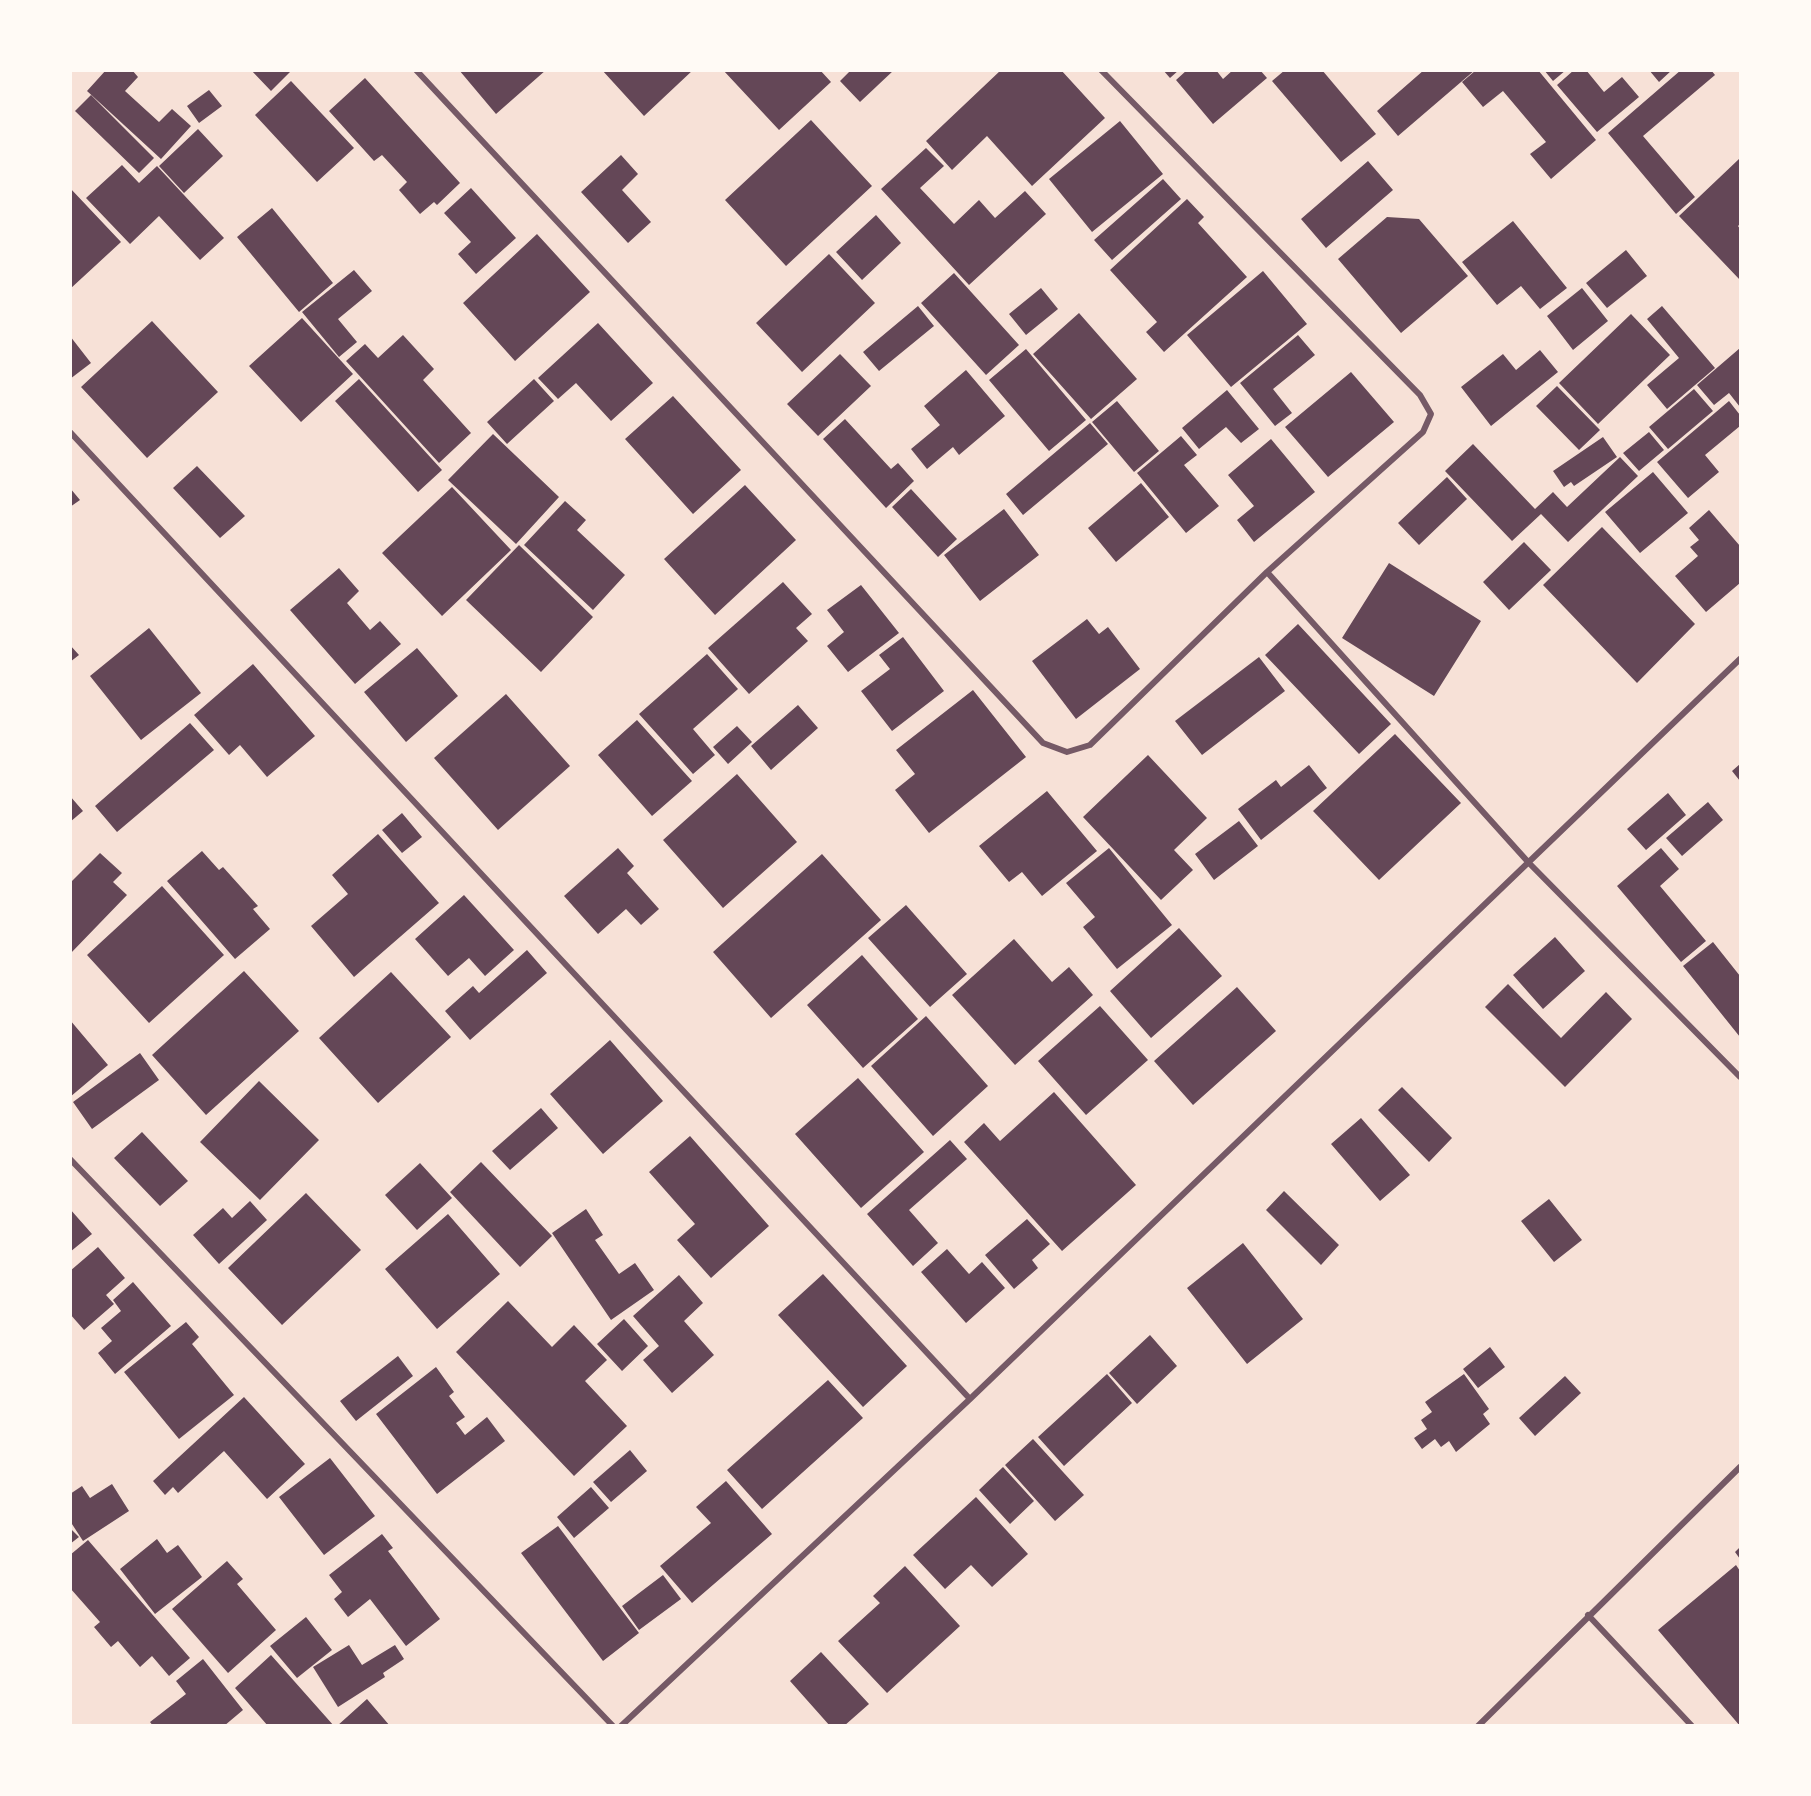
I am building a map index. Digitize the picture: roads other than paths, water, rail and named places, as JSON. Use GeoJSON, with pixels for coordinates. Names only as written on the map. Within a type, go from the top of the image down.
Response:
{"type":"FeatureCollection","features":[{"type":"Feature","properties":{"kind":"street"},"geometry":{"type":"LineString","coordinates":[[416,70],[1043,743],[1067,752],[1090,745],[1268,572],[1423,432],[1431,414],[1420,395],[1101,70]]}},
{"type":"Feature","properties":{"kind":"street"},"geometry":{"type":"LineString","coordinates":[[70,432],[970,1399]]}},
{"type":"Feature","properties":{"kind":"street"},"geometry":{"type":"LineString","coordinates":[[1268,572],[1529,863],[1740,1077]]}},
{"type":"Feature","properties":{"kind":"street"},"geometry":{"type":"LineString","coordinates":[[621,1725],[970,1399],[1740,659]]}},
{"type":"Feature","properties":{"kind":"street"},"geometry":{"type":"LineString","coordinates":[[70,1159],[613,1725]]}},
{"type":"Feature","properties":{"kind":"street"},"geometry":{"type":"LineString","coordinates":[[1478,1725],[1740,1467]]}},
{"type":"Feature","properties":{"kind":"street"},"geometry":{"type":"LineString","coordinates":[[1588,1615],[1692,1725]]}}]}
